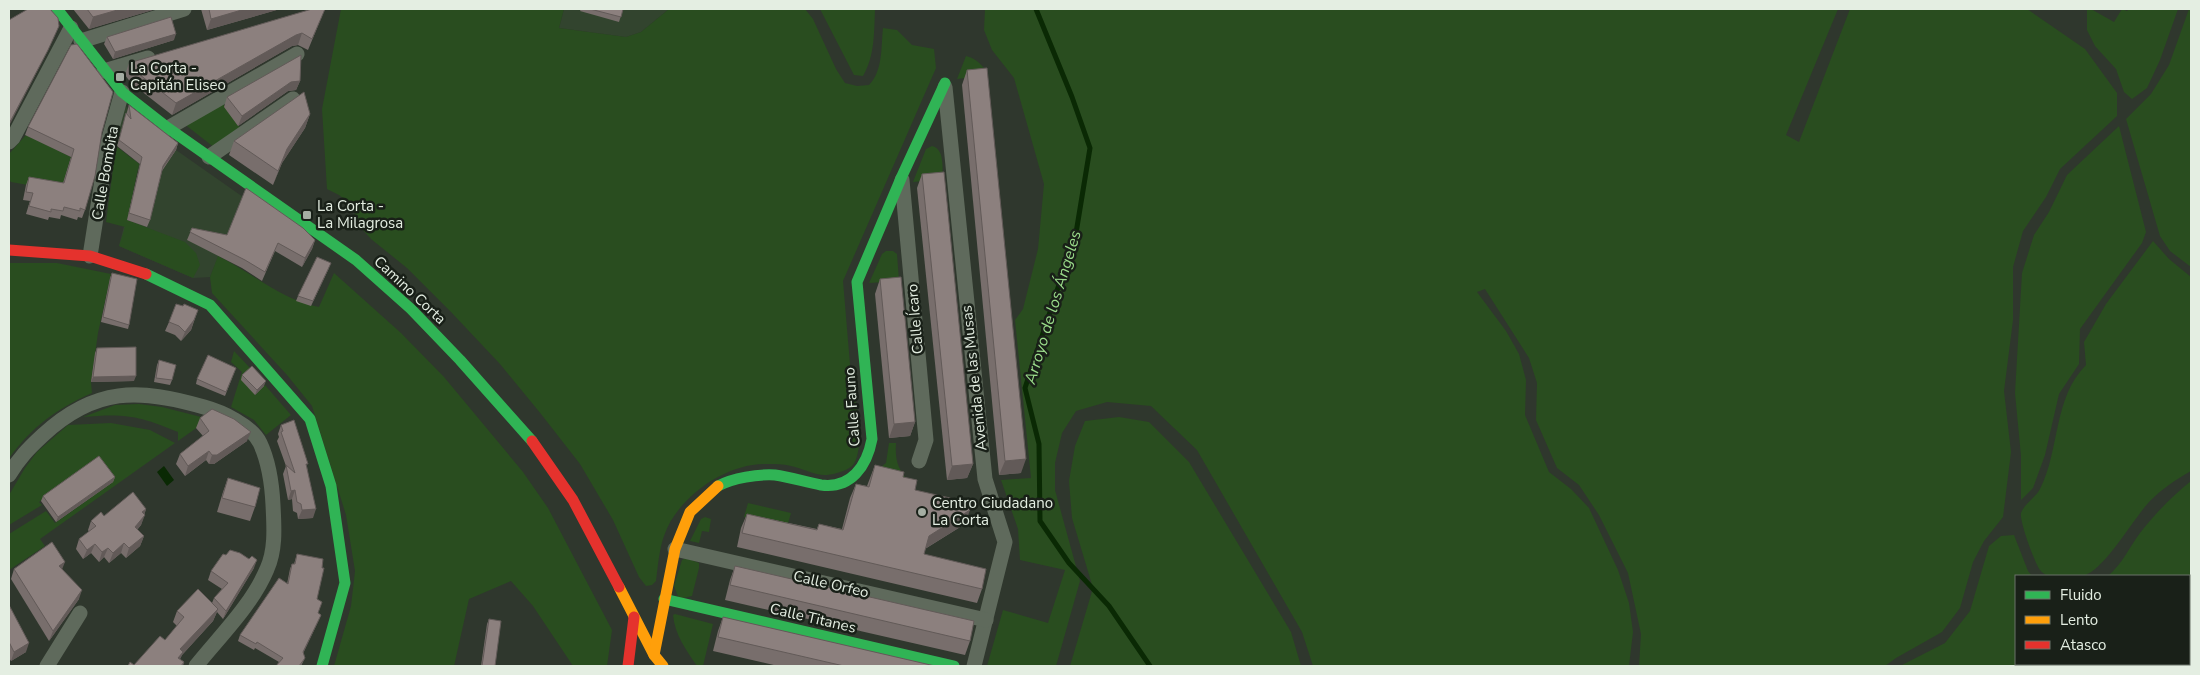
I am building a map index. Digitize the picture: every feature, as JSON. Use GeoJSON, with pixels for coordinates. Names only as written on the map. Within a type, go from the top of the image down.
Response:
{"type":"FeatureCollection","features":[{"type":"Feature","properties":{"kind":"street","name":"Camino Corta"},"geometry":{"type":"LineString","coordinates":[[56,9],[122,92],[168,128],[356,260],[412,309],[460,360],[540,450],[574,500],[634,618],[654,655],[663,666]]}},
{"type":"Feature","properties":{"kind":"street"},"geometry":{"type":"LineString","coordinates":[[81,40],[184,9]]}},
{"type":"Feature","properties":{"kind":"street"},"geometry":{"type":"LineString","coordinates":[[9,142],[36,98],[71,28]]}},
{"type":"Feature","properties":{"kind":"street"},"geometry":{"type":"LineString","coordinates":[[104,71],[161,54]]}},
{"type":"Feature","properties":{"kind":"street"},"geometry":{"type":"LineString","coordinates":[[168,128],[297,54]]}},
{"type":"Feature","properties":{"kind":"street","name":"Calle Fauno"},"geometry":{"type":"LineString","coordinates":[[654,655],[675,549],[690,512],[720,485],[746,477],[774,475],[823,485],[845,482],[861,469],[869,456],[872,439],[857,282],[902,176],[945,83]]}},
{"type":"Feature","properties":{"kind":"street","name":"Avenida de las Musas"},"geometry":{"type":"LineString","coordinates":[[945,83],[985,479],[1005,542],[974,666]]}},
{"type":"Feature","properties":{"kind":"street","name":"Calle Bombita"},"geometry":{"type":"LineString","coordinates":[[90,256],[108,142],[122,92]]}},
{"type":"Feature","properties":{"kind":"street"},"geometry":{"type":"LineString","coordinates":[[209,157],[293,98]]}},
{"type":"Feature","properties":{"kind":"street","name":"Calle Ícaro"},"geometry":{"type":"LineString","coordinates":[[902,176],[926,440],[919,460]]}},
{"type":"Feature","properties":{"kind":"street"},"geometry":{"type":"LineString","coordinates":[[9,250],[90,256],[147,274],[210,306],[310,419],[331,486],[345,583],[322,666]]}},
{"type":"Feature","properties":{"kind":"street"},"geometry":{"type":"LineString","coordinates":[[9,475],[18,458],[62,418],[88,402],[128,394],[180,400],[214,410],[241,423],[260,441],[271,478],[275,536],[268,568],[249,599],[196,666]]}},
{"type":"Feature","properties":{"kind":"street","name":"Calle Orfeo"},"geometry":{"type":"LineString","coordinates":[[675,549],[986,620]]}},
{"type":"Feature","properties":{"kind":"street","name":"Calle Titanes"},"geometry":{"type":"LineString","coordinates":[[664,599],[954,666]]}},
{"type":"Feature","properties":{"kind":"street"},"geometry":{"type":"LineString","coordinates":[[47,666],[80,613]]}},
{"type":"Feature","properties":{"kind":"street"},"geometry":{"type":"LineString","coordinates":[[628,666],[634,618]]}},
{"type":"Feature","properties":{"kind":"shaded area"},"geometry":{"type":"Polygon","coordinates":[[[341,9],[564,9],[559,28],[626,37],[641,32],[669,9],[805,9],[813,19],[836,69],[845,83],[857,86],[869,85],[877,73],[883,28],[897,30],[912,45],[934,49],[936,68],[843,281],[852,388],[859,428],[858,450],[852,466],[840,472],[823,475],[785,465],[752,465],[736,469],[721,476],[706,485],[680,508],[664,536],[656,581],[652,585],[646,586],[639,577],[613,520],[580,464],[541,414],[500,364],[451,312],[407,268],[371,239],[362,229],[350,204],[339,195],[327,189],[322,109],[341,9]]]}},
{"type":"Feature","properties":{"kind":"shaded area"},"geometry":{"type":"Polygon","coordinates":[[[564,9],[669,9],[641,32],[626,37],[559,28],[564,9]]]}},
{"type":"Feature","properties":{"kind":"shaded area"},"geometry":{"type":"Polygon","coordinates":[[[820,9],[875,9],[872,52],[863,76],[854,75],[820,9]]]}},
{"type":"Feature","properties":{"kind":"shaded area"},"geometry":{"type":"Polygon","coordinates":[[[985,9],[1838,9],[1786,135],[1799,142],[1850,9],[2027,9],[2085,49],[2117,93],[2117,116],[2060,169],[2046,197],[2023,231],[2013,267],[2013,320],[2004,391],[2011,452],[2003,517],[1984,541],[1973,562],[1960,608],[1942,632],[1885,666],[1639,666],[1641,634],[1628,573],[1599,515],[1579,485],[1557,468],[1536,420],[1537,383],[1529,358],[1485,289],[1477,292],[1506,331],[1519,354],[1526,380],[1525,415],[1549,472],[1571,489],[1589,508],[1618,570],[1629,603],[1633,632],[1629,666],[1313,666],[1302,632],[1197,450],[1151,406],[1107,402],[1076,411],[1062,433],[1055,463],[1055,490],[1080,581],[1056,666],[987,666],[1003,610],[1048,623],[1065,570],[1020,560],[1018,529],[1001,480],[1031,478],[1015,320],[1023,309],[1038,249],[1044,184],[1014,78],[992,50],[984,30],[985,9]]]}},
{"type":"Feature","properties":{"kind":"shaded area"},"geometry":{"type":"Polygon","coordinates":[[[2087,9],[2091,9],[2114,22],[2122,9],[2127,11],[2129,9],[2178,9],[2160,60],[2147,88],[2132,99],[2124,92],[2116,69],[2095,46],[2087,30],[2087,9]]]}},
{"type":"Feature","properties":{"kind":"shaded area"},"geometry":{"type":"Polygon","coordinates":[[[2189,9],[2191,9],[2191,267],[2170,251],[2160,236],[2126,119],[2151,94],[2169,65],[2189,9]]]}},
{"type":"Feature","properties":{"kind":"shaded area"},"geometry":{"type":"Polygon","coordinates":[[[966,56],[979,63],[988,75],[957,79],[966,56]]]}},
{"type":"Feature","properties":{"kind":"shaded area"},"geometry":{"type":"Polygon","coordinates":[[[221,101],[241,129],[215,148],[183,123],[221,101]]]}},
{"type":"Feature","properties":{"kind":"shaded area"},"geometry":{"type":"Polygon","coordinates":[[[127,107],[176,150],[243,197],[210,277],[193,278],[119,246],[138,171],[132,157],[113,143],[123,108],[127,107]]]}},
{"type":"Feature","properties":{"kind":"shaded area"},"geometry":{"type":"Polygon","coordinates":[[[2119,126],[2146,232],[2142,243],[2080,329],[2079,364],[2059,394],[2045,455],[2033,488],[2021,500],[2021,456],[2015,393],[2022,273],[2034,235],[2049,212],[2067,175],[2119,126]]]}},
{"type":"Feature","properties":{"kind":"shaded area"},"geometry":{"type":"Polygon","coordinates":[[[26,135],[71,157],[61,191],[11,182],[9,179],[9,154],[26,135]]]}},
{"type":"Feature","properties":{"kind":"shaded area"},"geometry":{"type":"Polygon","coordinates":[[[116,146],[139,164],[127,220],[185,242],[196,253],[200,265],[193,278],[119,246],[125,227],[106,222],[116,146]]]}},
{"type":"Feature","properties":{"kind":"shaded area"},"geometry":{"type":"Polygon","coordinates":[[[932,146],[941,155],[943,179],[913,182],[926,149],[932,146]]]}},
{"type":"Feature","properties":{"kind":"shaded area"},"geometry":{"type":"Polygon","coordinates":[[[2153,241],[2169,259],[2191,277],[2191,471],[2170,484],[2151,500],[2110,554],[2092,572],[2085,575],[2046,575],[2041,571],[2035,560],[2025,533],[2021,513],[2040,489],[2051,458],[2062,408],[2075,378],[2086,365],[2084,342],[2106,304],[2153,241]]]}},
{"type":"Feature","properties":{"kind":"shaded area"},"geometry":{"type":"Polygon","coordinates":[[[886,251],[893,251],[897,254],[899,281],[869,283],[882,254],[886,251]]]}},
{"type":"Feature","properties":{"kind":"shaded area"},"geometry":{"type":"Polygon","coordinates":[[[218,256],[279,292],[319,307],[334,273],[401,333],[444,377],[523,472],[548,508],[612,630],[607,666],[573,666],[533,606],[511,581],[469,599],[454,666],[334,666],[351,606],[355,571],[346,515],[312,406],[287,375],[212,293],[210,277],[218,256]]]}},
{"type":"Feature","properties":{"kind":"shaded area"},"geometry":{"type":"Polygon","coordinates":[[[9,263],[57,263],[111,274],[98,333],[91,382],[92,393],[56,412],[36,428],[9,458],[9,263]]]}},
{"type":"Feature","properties":{"kind":"shaded area"},"geometry":{"type":"Polygon","coordinates":[[[234,351],[251,369],[255,395],[265,385],[291,415],[266,435],[254,420],[231,407],[242,372],[231,362],[234,351]]]}},
{"type":"Feature","properties":{"kind":"shaded area"},"geometry":{"type":"Polygon","coordinates":[[[139,404],[162,407],[209,419],[178,441],[178,432],[142,419],[110,415],[83,417],[115,405],[139,404]]]}},
{"type":"Feature","properties":{"kind":"shaded area"},"geometry":{"type":"Polygon","coordinates":[[[1119,417],[1149,422],[1189,462],[1291,632],[1301,666],[1070,666],[1093,588],[1072,518],[1069,481],[1075,446],[1085,421],[1119,417]]]}},
{"type":"Feature","properties":{"kind":"shaded area"},"geometry":{"type":"Polygon","coordinates":[[[111,423],[150,430],[175,443],[40,539],[45,546],[9,570],[9,534],[46,511],[55,523],[113,482],[97,461],[39,502],[42,505],[9,525],[9,495],[25,468],[37,452],[68,425],[111,423]]]}},
{"type":"Feature","properties":{"kind":"shaded area"},"geometry":{"type":"Polygon","coordinates":[[[889,443],[896,443],[897,462],[907,479],[876,471],[886,463],[889,443]]]}},
{"type":"Feature","properties":{"kind":"shaded area"},"geometry":{"type":"Polygon","coordinates":[[[164,466],[174,480],[167,486],[157,472],[164,466]]]}},
{"type":"Feature","properties":{"kind":"shaded area"},"geometry":{"type":"Polygon","coordinates":[[[2191,481],[2191,666],[1900,666],[1945,643],[1970,611],[1989,546],[2001,536],[2014,535],[2031,575],[2015,575],[2015,665],[2190,665],[2190,575],[2109,575],[2118,566],[2140,533],[2170,499],[2191,481]]]}},
{"type":"Feature","properties":{"kind":"shaded area"},"geometry":{"type":"Polygon","coordinates":[[[748,503],[791,513],[787,527],[744,517],[748,503]]]}},
{"type":"Feature","properties":{"kind":"shaded area"},"geometry":{"type":"Polygon","coordinates":[[[705,517],[711,519],[709,532],[702,531],[699,543],[690,541],[701,519],[705,517]]]}},
{"type":"Feature","properties":{"kind":"shaded area"},"geometry":{"type":"Polygon","coordinates":[[[686,558],[699,563],[699,568],[692,596],[679,599],[674,586],[682,560],[686,558]]]}},
{"type":"Feature","properties":{"kind":"shaded area"},"geometry":{"type":"Polygon","coordinates":[[[673,615],[713,624],[703,666],[697,666],[682,642],[674,622],[673,615]]]}},
{"type":"Feature","properties":{"kind":"building"},"geometry":{"type":"Polygon","coordinates":[[[28,9],[50,9],[58,18],[59,26],[9,122],[9,20],[28,9]]]}},
{"type":"Feature","properties":{"kind":"building"},"geometry":{"type":"Polygon","coordinates":[[[87,9],[121,9],[93,17],[87,9]]]}},
{"type":"Feature","properties":{"kind":"building"},"geometry":{"type":"Polygon","coordinates":[[[209,9],[245,9],[211,19],[209,9]]]}},
{"type":"Feature","properties":{"kind":"building"},"geometry":{"type":"Polygon","coordinates":[[[312,9],[325,9],[312,39],[302,33],[296,35],[176,103],[135,71],[129,63],[312,9]]]}},
{"type":"Feature","properties":{"kind":"building"},"geometry":{"type":"Polygon","coordinates":[[[590,9],[623,9],[621,17],[590,9]]]}},
{"type":"Feature","properties":{"kind":"building"},"geometry":{"type":"Polygon","coordinates":[[[171,17],[176,34],[115,52],[107,37],[171,17]]]}},
{"type":"Feature","properties":{"kind":"building"},"geometry":{"type":"Polygon","coordinates":[[[77,44],[113,92],[102,132],[95,176],[85,210],[80,208],[80,211],[64,207],[63,211],[51,209],[51,212],[29,206],[33,193],[26,192],[29,177],[64,183],[74,149],[28,127],[71,45],[77,44]]]}},
{"type":"Feature","properties":{"kind":"building"},"geometry":{"type":"Polygon","coordinates":[[[301,55],[300,81],[291,82],[242,116],[227,97],[301,55]]]}},
{"type":"Feature","properties":{"kind":"building"},"geometry":{"type":"Polygon","coordinates":[[[987,68],[1026,459],[1005,461],[967,70],[987,68]]]}},
{"type":"Feature","properties":{"kind":"building"},"geometry":{"type":"Polygon","coordinates":[[[304,92],[310,114],[287,149],[278,171],[234,141],[304,92]]]}},
{"type":"Feature","properties":{"kind":"building"},"geometry":{"type":"Polygon","coordinates":[[[129,105],[178,143],[163,166],[150,220],[129,213],[142,157],[119,140],[126,113],[131,119],[129,105]]]}},
{"type":"Feature","properties":{"kind":"building"},"geometry":{"type":"Polygon","coordinates":[[[944,172],[973,464],[952,466],[922,174],[944,172]]]}},
{"type":"Feature","properties":{"kind":"building"},"geometry":{"type":"Polygon","coordinates":[[[246,188],[303,228],[315,240],[305,258],[278,243],[265,272],[190,232],[192,228],[227,235],[246,188]]]}},
{"type":"Feature","properties":{"kind":"building"},"geometry":{"type":"Polygon","coordinates":[[[317,257],[331,263],[313,301],[298,296],[317,257]]]}},
{"type":"Feature","properties":{"kind":"building"},"geometry":{"type":"Polygon","coordinates":[[[112,273],[137,279],[129,325],[103,317],[112,273]]]}},
{"type":"Feature","properties":{"kind":"building"},"geometry":{"type":"Polygon","coordinates":[[[901,277],[915,422],[894,424],[880,279],[901,277]]]}},
{"type":"Feature","properties":{"kind":"building"},"geometry":{"type":"Polygon","coordinates":[[[176,304],[183,306],[184,304],[198,310],[194,320],[185,332],[179,326],[169,322],[176,304]]]}},
{"type":"Feature","properties":{"kind":"building"},"geometry":{"type":"Polygon","coordinates":[[[136,347],[136,376],[93,377],[97,348],[136,347]]]}},
{"type":"Feature","properties":{"kind":"building"},"geometry":{"type":"Polygon","coordinates":[[[208,355],[236,368],[226,392],[197,379],[208,355]]]}},
{"type":"Feature","properties":{"kind":"building"},"geometry":{"type":"Polygon","coordinates":[[[159,360],[176,365],[172,380],[156,378],[159,360]]]}},
{"type":"Feature","properties":{"kind":"building"},"geometry":{"type":"Polygon","coordinates":[[[252,366],[266,381],[257,390],[242,375],[252,366]]]}},
{"type":"Feature","properties":{"kind":"building"},"geometry":{"type":"Polygon","coordinates":[[[212,409],[234,419],[251,432],[217,455],[212,455],[209,451],[188,466],[180,454],[209,431],[200,418],[212,409]]]}},
{"type":"Feature","properties":{"kind":"building"},"geometry":{"type":"Polygon","coordinates":[[[294,420],[308,464],[306,464],[316,509],[302,510],[301,504],[297,502],[295,490],[291,491],[286,465],[295,473],[281,432],[283,431],[281,425],[294,420]]]}},
{"type":"Feature","properties":{"kind":"building"},"geometry":{"type":"Polygon","coordinates":[[[99,456],[115,477],[58,517],[43,496],[99,456]]]}},
{"type":"Feature","properties":{"kind":"building"},"geometry":{"type":"Polygon","coordinates":[[[875,465],[904,472],[903,477],[917,480],[915,490],[959,500],[962,498],[970,510],[929,536],[924,554],[986,569],[982,589],[742,533],[747,514],[817,530],[819,524],[843,530],[856,484],[869,487],[875,465]]]}},
{"type":"Feature","properties":{"kind":"building"},"geometry":{"type":"Polygon","coordinates":[[[228,478],[260,488],[255,507],[222,498],[228,478]]]}},
{"type":"Feature","properties":{"kind":"building"},"geometry":{"type":"Polygon","coordinates":[[[133,492],[146,509],[142,512],[145,515],[135,527],[144,536],[129,548],[124,543],[113,553],[108,548],[102,552],[95,544],[87,550],[79,539],[96,526],[91,521],[101,512],[104,516],[133,492]]]}},
{"type":"Feature","properties":{"kind":"building"},"geometry":{"type":"Polygon","coordinates":[[[52,542],[65,562],[59,566],[82,590],[53,631],[14,569],[52,542]]]}},
{"type":"Feature","properties":{"kind":"building"},"geometry":{"type":"Polygon","coordinates":[[[230,550],[240,553],[249,559],[252,556],[257,560],[226,611],[214,598],[228,583],[211,571],[223,554],[226,555],[230,550]]]}},
{"type":"Feature","properties":{"kind":"building"},"geometry":{"type":"Polygon","coordinates":[[[297,554],[323,559],[322,568],[324,568],[317,599],[322,602],[318,613],[321,615],[303,652],[305,658],[299,666],[276,666],[283,658],[257,642],[256,644],[240,635],[279,578],[288,584],[292,564],[295,564],[297,554]]]}},
{"type":"Feature","properties":{"kind":"building"},"geometry":{"type":"Polygon","coordinates":[[[735,566],[974,621],[970,641],[730,585],[735,566]]]}},
{"type":"Feature","properties":{"kind":"building"},"geometry":{"type":"Polygon","coordinates":[[[198,589],[218,609],[180,649],[183,652],[178,658],[184,662],[181,666],[128,666],[130,662],[134,665],[160,636],[165,640],[184,617],[177,611],[198,589]]]}},
{"type":"Feature","properties":{"kind":"building"},"geometry":{"type":"Polygon","coordinates":[[[9,605],[29,643],[14,652],[9,642],[9,605]]]}},
{"type":"Feature","properties":{"kind":"building"},"geometry":{"type":"Polygon","coordinates":[[[723,617],[935,666],[844,666],[718,637],[723,617]]]}},
{"type":"Feature","properties":{"kind":"building"},"geometry":{"type":"Polygon","coordinates":[[[489,619],[501,621],[495,666],[482,666],[489,619]]]}},
{"type":"Feature","properties":{"kind":"waterway","name":"Arroyo de los Ángeles"},"geometry":{"type":"LineString","coordinates":[[1036,9],[1072,97],[1090,148],[1076,233],[1025,388],[1039,444],[1040,521],[1069,563],[1109,606],[1150,666]]}},
{"type":"Feature","properties":{"kind":"traffic: fast"},"geometry":{"type":"LineString","coordinates":[[57,9],[122,92],[168,128],[356,260],[411,309],[460,360],[532,441]]}},
{"type":"Feature","properties":{"kind":"traffic: fast"},"geometry":{"type":"LineString","coordinates":[[718,486],[738,479],[768,475],[821,485],[832,485],[849,479],[862,466],[870,449],[872,439],[857,282],[902,176],[945,83]]}},
{"type":"Feature","properties":{"kind":"traffic: fast"},"geometry":{"type":"LineString","coordinates":[[146,274],[210,305],[310,419],[331,486],[345,583],[322,666]]}},
{"type":"Feature","properties":{"kind":"traffic: fast"},"geometry":{"type":"LineString","coordinates":[[664,599],[954,666]]}},
{"type":"Feature","properties":{"kind":"traffic: slow"},"geometry":{"type":"LineString","coordinates":[[654,655],[675,549],[690,512],[718,486]]}},
{"type":"Feature","properties":{"kind":"traffic: slow"},"geometry":{"type":"LineString","coordinates":[[619,587],[654,655],[663,666]]}},
{"type":"Feature","properties":{"kind":"traffic: jam"},"geometry":{"type":"LineString","coordinates":[[9,250],[90,256],[146,274]]}},
{"type":"Feature","properties":{"kind":"traffic: jam"},"geometry":{"type":"LineString","coordinates":[[532,441],[573,500],[619,587]]}},
{"type":"Feature","properties":{"kind":"traffic: jam"},"geometry":{"type":"LineString","coordinates":[[628,666],[634,617]]}},
{"type":"Feature","properties":{"kind":"place","name":"La Corta - Capitán Eliseo"},"geometry":{"type":"Point","coordinates":[120,77]}},
{"type":"Feature","properties":{"kind":"place","name":"La Corta - La Milagrosa"},"geometry":{"type":"Point","coordinates":[307,215]}},
{"type":"Feature","properties":{"kind":"place","name":"Centro Ciudadano La Corta"},"geometry":{"type":"Point","coordinates":[922,512]}}]}
